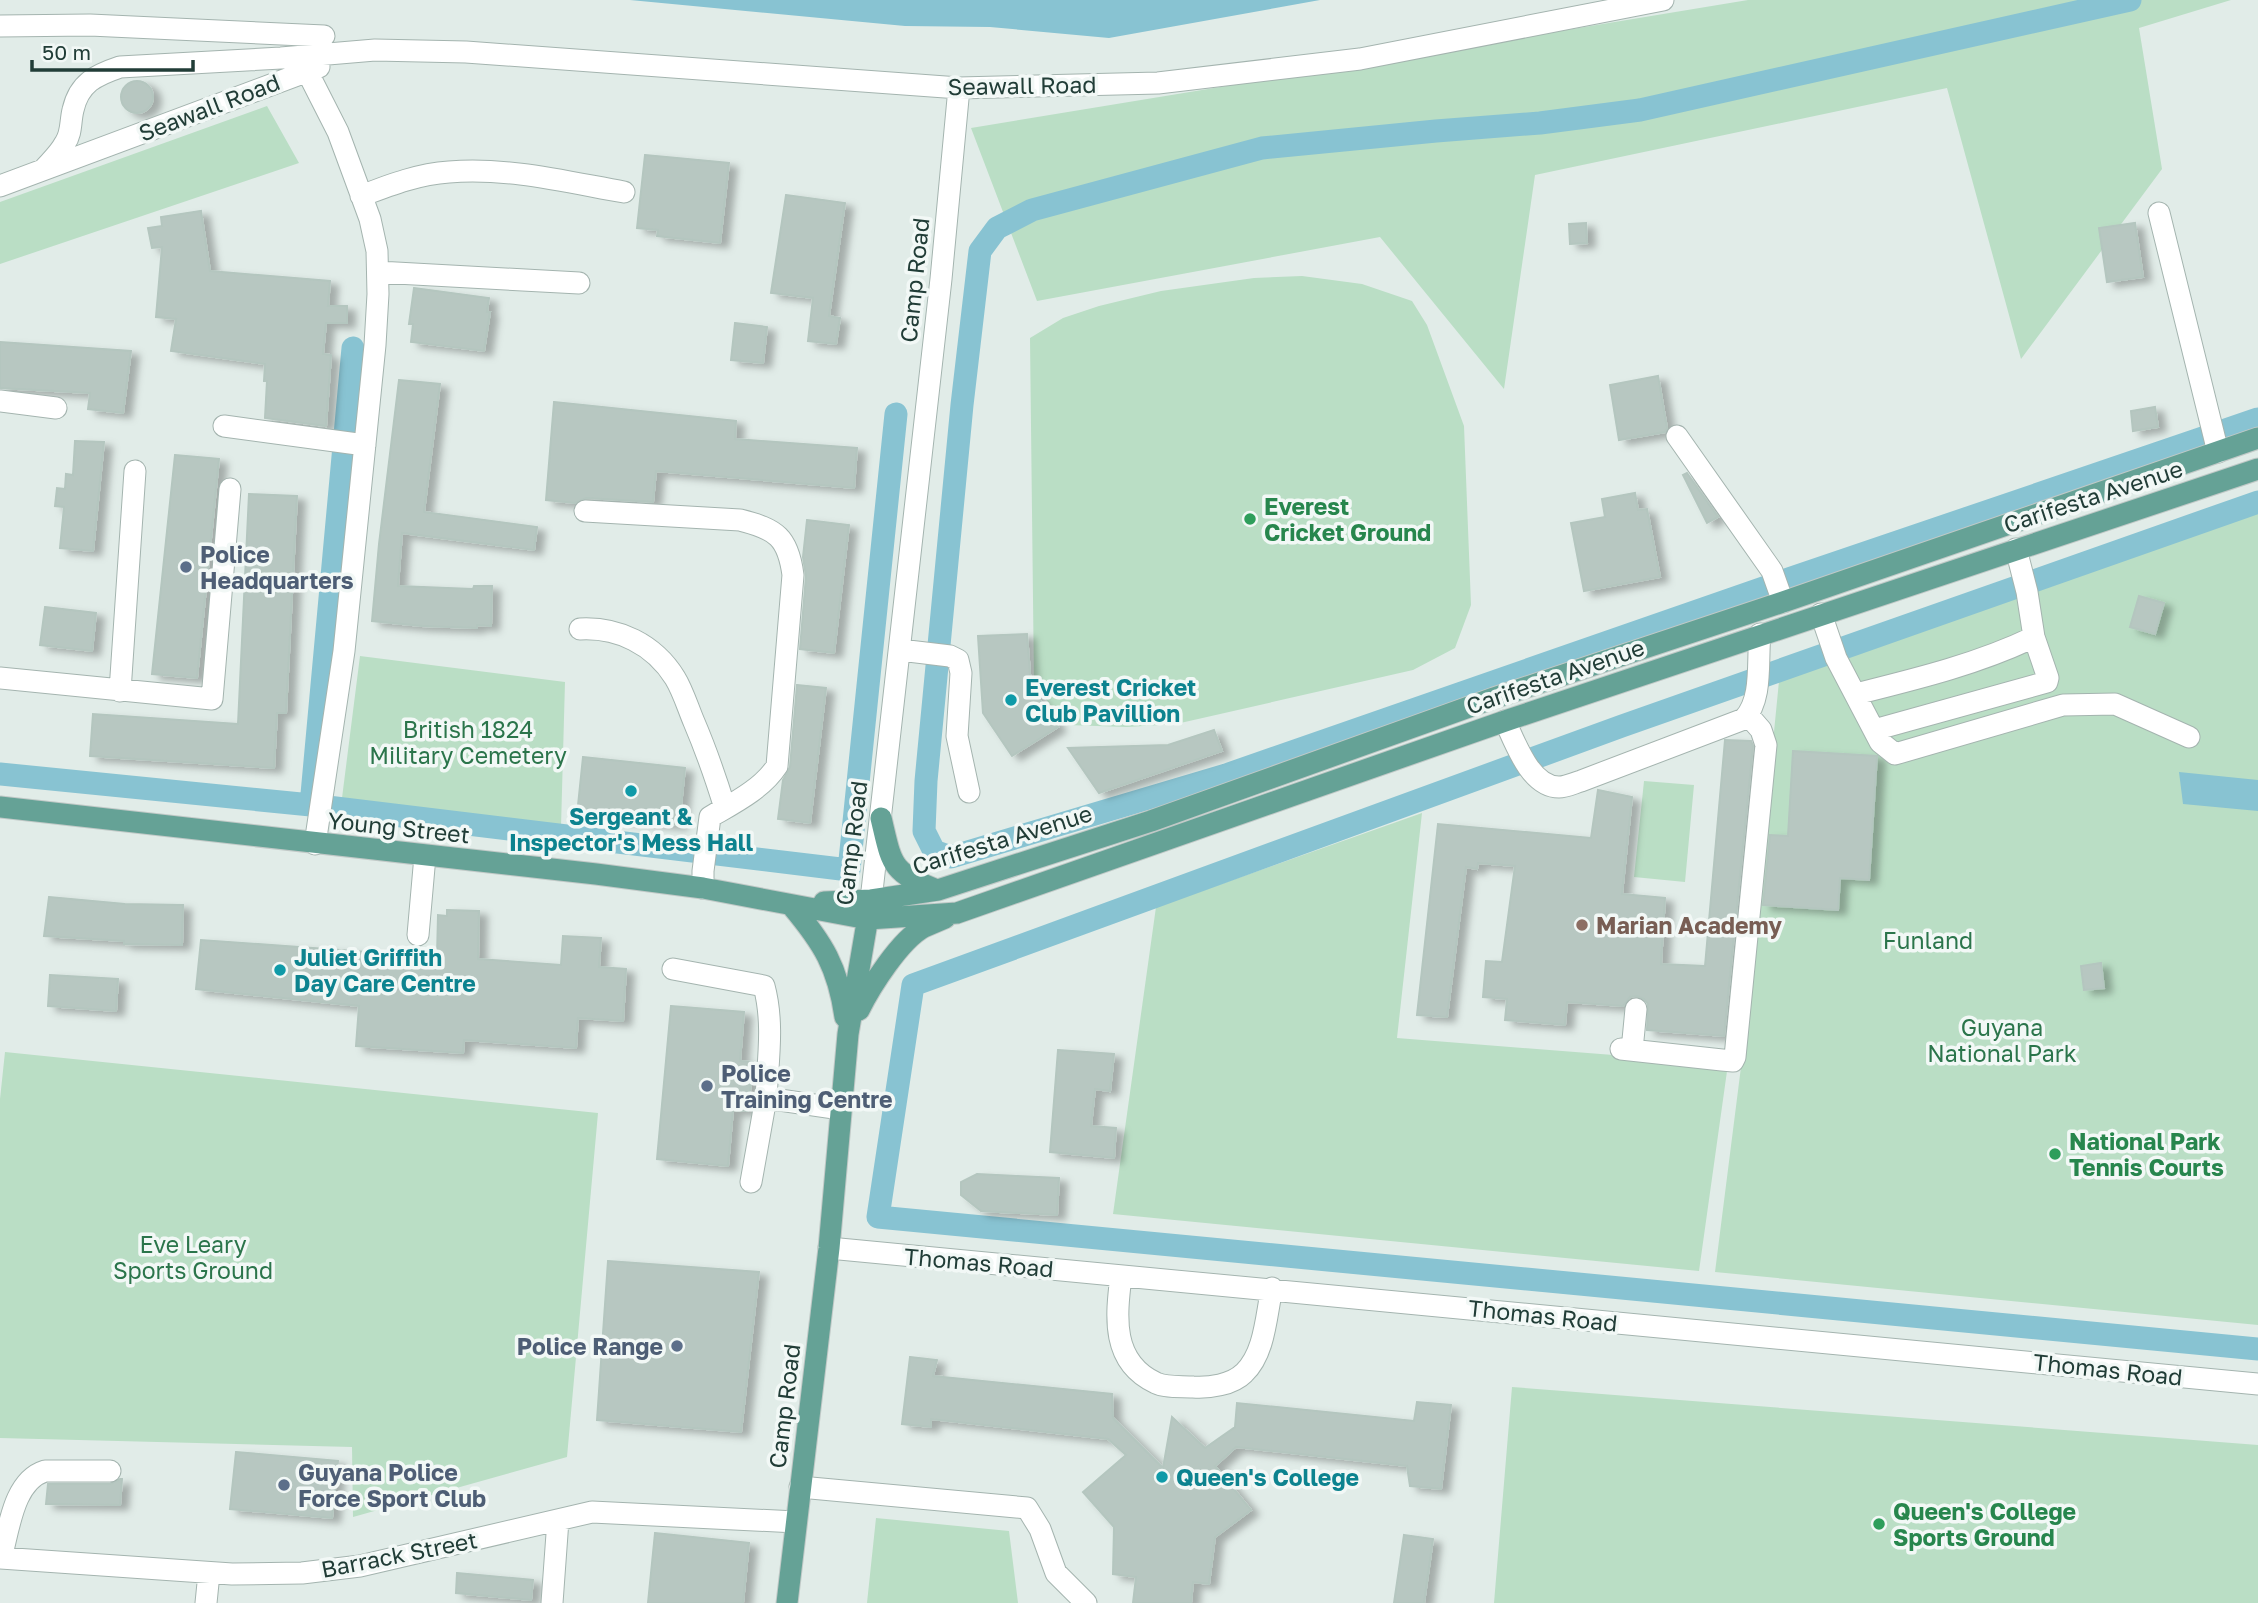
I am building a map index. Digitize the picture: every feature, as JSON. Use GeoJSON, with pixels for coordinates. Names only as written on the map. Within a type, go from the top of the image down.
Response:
{"type":"FeatureCollection","features":[{"type":"Feature","properties":{"kind":"main road","name":"Carifesta Avenue"},"geometry":{"type":"LineString","coordinates":[[869,909],[938,890],[1151,821],[1494,698],[1783,602],[2258,438]]}},
{"type":"Feature","properties":{"kind":"main road","name":"Carifesta Avenue"},"geometry":{"type":"LineString","coordinates":[[869,909],[957,914],[2018,557],[2258,469]]}},
{"type":"Feature","properties":{"kind":"main road","name":"Young Street"},"geometry":{"type":"LineString","coordinates":[[0,812],[315,844],[424,864],[703,880],[791,905],[869,909]]}},
{"type":"Feature","properties":{"kind":"main road"},"geometry":{"type":"LineString","coordinates":[[881,818],[889,852],[901,873],[911,880],[938,890]]}},
{"type":"Feature","properties":{"kind":"main road"},"geometry":{"type":"LineString","coordinates":[[791,905],[826,951],[841,989],[848,1034]]}},
{"type":"Feature","properties":{"kind":"main road","name":"Camp Road"},"geometry":{"type":"LineString","coordinates":[[787,1603],[829,1248],[848,1034],[869,909]]}},
{"type":"Feature","properties":{"kind":"main road"},"geometry":{"type":"LineString","coordinates":[[848,1034],[871,986],[901,949],[922,928],[957,914]]}},
{"type":"Feature","properties":{"kind":"street","name":"Seawall Road"},"geometry":{"type":"LineString","coordinates":[[44,169],[65,143],[81,89],[98,74],[120,67],[375,50],[466,52],[959,88],[1158,83],[1360,59],[1663,0]]}},
{"type":"Feature","properties":{"kind":"street"},"geometry":{"type":"LineString","coordinates":[[0,26],[90,25],[324,36]]}},
{"type":"Feature","properties":{"kind":"street","name":"Seawall Road"},"geometry":{"type":"LineString","coordinates":[[0,186],[307,71],[375,50]]}},
{"type":"Feature","properties":{"kind":"street"},"geometry":{"type":"LineString","coordinates":[[307,71],[338,132],[370,219],[377,251],[378,272],[375,345],[344,651],[315,844]]}},
{"type":"Feature","properties":{"kind":"street","name":"Camp Road"},"geometry":{"type":"LineString","coordinates":[[869,909],[909,651],[959,88]]}},
{"type":"Feature","properties":{"kind":"street"},"geometry":{"type":"LineString","coordinates":[[361,195],[404,180],[448,172],[498,172],[624,192]]}},
{"type":"Feature","properties":{"kind":"street"},"geometry":{"type":"LineString","coordinates":[[2159,213],[2218,452]]}},
{"type":"Feature","properties":{"kind":"street"},"geometry":{"type":"LineString","coordinates":[[378,272],[579,283]]}},
{"type":"Feature","properties":{"kind":"street"},"geometry":{"type":"LineString","coordinates":[[0,401],[56,408]]}},
{"type":"Feature","properties":{"kind":"street"},"geometry":{"type":"LineString","coordinates":[[224,426],[365,445]]}},
{"type":"Feature","properties":{"kind":"street"},"geometry":{"type":"LineString","coordinates":[[1677,436],[1772,571],[1783,602]]}},
{"type":"Feature","properties":{"kind":"street"},"geometry":{"type":"LineString","coordinates":[[120,691],[135,471]]}},
{"type":"Feature","properties":{"kind":"street"},"geometry":{"type":"LineString","coordinates":[[0,678],[212,699],[230,489]]}},
{"type":"Feature","properties":{"kind":"street"},"geometry":{"type":"LineString","coordinates":[[585,511],[740,520],[774,532],[785,542],[790,556],[793,575],[777,766],[759,786],[710,817],[703,880]]}},
{"type":"Feature","properties":{"kind":"street"},"geometry":{"type":"LineString","coordinates":[[1874,730],[2047,682],[2034,637],[2018,557]]}},
{"type":"Feature","properties":{"kind":"street"},"geometry":{"type":"LineString","coordinates":[[1824,623],[1836,658],[1880,742],[1895,754],[2063,705],[2115,704],[2189,737]]}},
{"type":"Feature","properties":{"kind":"street"},"geometry":{"type":"LineString","coordinates":[[580,629],[606,629],[624,634],[647,648],[669,670],[680,687],[706,750],[725,808]]}},
{"type":"Feature","properties":{"kind":"street"},"geometry":{"type":"LineString","coordinates":[[1856,694],[1998,653],[2034,637]]}},
{"type":"Feature","properties":{"kind":"street"},"geometry":{"type":"LineString","coordinates":[[1509,730],[1533,773],[1548,784],[1560,787],[1744,719],[1751,712],[1759,645]]}},
{"type":"Feature","properties":{"kind":"street"},"geometry":{"type":"LineString","coordinates":[[909,651],[950,656],[958,660],[961,673],[957,736],[969,792]]}},
{"type":"Feature","properties":{"kind":"street"},"geometry":{"type":"LineString","coordinates":[[1636,1009],[1627,1050],[1733,1061],[1766,745],[1760,730],[1748,716]]}},
{"type":"Feature","properties":{"kind":"street"},"geometry":{"type":"LineString","coordinates":[[418,935],[424,864]]}},
{"type":"Feature","properties":{"kind":"street"},"geometry":{"type":"LineString","coordinates":[[673,969],[764,986],[770,1008],[770,1041],[766,1098],[751,1182]]}},
{"type":"Feature","properties":{"kind":"street"},"geometry":{"type":"LineString","coordinates":[[766,1098],[841,1109]]}},
{"type":"Feature","properties":{"kind":"street","name":"Thomas Road"},"geometry":{"type":"LineString","coordinates":[[829,1248],[1272,1288],[2258,1384]]}},
{"type":"Feature","properties":{"kind":"street"},"geometry":{"type":"LineString","coordinates":[[1121,1276],[1117,1312],[1118,1336],[1124,1354],[1137,1370],[1158,1384],[1200,1388],[1228,1383],[1243,1374],[1258,1354],[1272,1288]]}},
{"type":"Feature","properties":{"kind":"street"},"geometry":{"type":"LineString","coordinates":[[1,1558],[16,1503],[27,1482],[36,1473],[110,1472]]}},
{"type":"Feature","properties":{"kind":"street"},"geometry":{"type":"LineString","coordinates":[[800,1487],[1027,1508],[1040,1529],[1055,1573],[1086,1603]]}},
{"type":"Feature","properties":{"kind":"street","name":"Barrack Street"},"geometry":{"type":"LineString","coordinates":[[1,1558],[209,1573],[302,1573],[360,1566],[592,1512],[796,1522]]}},
{"type":"Feature","properties":{"kind":"street"},"geometry":{"type":"LineString","coordinates":[[552,1603],[558,1520]]}},
{"type":"Feature","properties":{"kind":"street"},"geometry":{"type":"LineString","coordinates":[[206,1603],[209,1573]]}},
{"type":"Feature","properties":{"kind":"green space"},"geometry":{"type":"Polygon","coordinates":[[[1748,0],[2231,0],[2139,28],[2162,169],[2021,359],[1947,88],[1535,175],[1504,389],[1380,237],[1037,301],[971,128],[1748,0]]]}},
{"type":"Feature","properties":{"kind":"green space"},"geometry":{"type":"Polygon","coordinates":[[[267,106],[299,163],[0,264],[0,202],[267,106]]]}},
{"type":"Feature","properties":{"kind":"green space","name":"Everest Cricket Ground"},"geometry":{"type":"Polygon","coordinates":[[[1302,276],[1362,284],[1412,301],[1427,325],[1464,426],[1471,605],[1455,648],[1413,670],[1176,724],[1127,727],[1067,725],[1034,685],[1030,338],[1063,318],[1161,291],[1254,278],[1302,276]]]}},
{"type":"Feature","properties":{"kind":"green space","name":"Guyana National Park"},"geometry":{"type":"Polygon","coordinates":[[[2258,511],[2258,1325],[1715,1272],[1741,1067],[1779,681],[2258,511]]]}},
{"type":"Feature","properties":{"kind":"green space","name":"British 1824 Military Cemetery"},"geometry":{"type":"Polygon","coordinates":[[[360,656],[565,682],[561,827],[342,798],[360,656]]]}},
{"type":"Feature","properties":{"kind":"green space"},"geometry":{"type":"Polygon","coordinates":[[[1644,781],[1694,785],[1685,882],[1634,877],[1644,781]]]}},
{"type":"Feature","properties":{"kind":"green space"},"geometry":{"type":"Polygon","coordinates":[[[1422,813],[1397,1038],[1728,1064],[1699,1271],[1113,1214],[1156,907],[1422,813]]]}},
{"type":"Feature","properties":{"kind":"green space","name":"Eve Leary Sports Ground"},"geometry":{"type":"Polygon","coordinates":[[[5,1052],[598,1113],[567,1457],[353,1517],[352,1447],[0,1438],[0,1099],[5,1052]]]}},
{"type":"Feature","properties":{"kind":"green space","name":"Queen's College Sports Ground"},"geometry":{"type":"Polygon","coordinates":[[[1512,1387],[2258,1445],[2258,1603],[1494,1603],[1512,1387]]]}},
{"type":"Feature","properties":{"kind":"green space"},"geometry":{"type":"Polygon","coordinates":[[[876,1518],[1009,1531],[1018,1603],[867,1603],[876,1518]]]}},
{"type":"Feature","properties":{"kind":"water"},"geometry":{"type":"Polygon","coordinates":[[[630,0],[1320,0],[1109,38],[990,27],[905,26],[630,0]]]}},
{"type":"Feature","properties":{"kind":"water"},"geometry":{"type":"Polygon","coordinates":[[[2179,772],[2258,780],[2258,811],[2183,804],[2179,772]]]}},
{"type":"Feature","properties":{"kind":"building"},"geometry":{"type":"Polygon","coordinates":[[[137,81],[148,86],[153,97],[148,108],[137,113],[126,108],[121,97],[126,86],[137,81]]]}},
{"type":"Feature","properties":{"kind":"building"},"geometry":{"type":"Polygon","coordinates":[[[645,155],[729,163],[720,243],[657,236],[658,230],[637,228],[645,155]]]}},
{"type":"Feature","properties":{"kind":"building"},"geometry":{"type":"Polygon","coordinates":[[[786,195],[845,203],[829,316],[840,318],[836,344],[808,341],[813,298],[771,293],[786,195]]]}},
{"type":"Feature","properties":{"kind":"building"},"geometry":{"type":"Polygon","coordinates":[[[201,211],[210,271],[330,281],[328,306],[347,306],[347,323],[326,323],[323,354],[331,355],[326,426],[265,418],[265,364],[171,351],[176,319],[156,317],[162,247],[152,248],[148,228],[162,226],[161,217],[201,211]]]}},
{"type":"Feature","properties":{"kind":"building"},"geometry":{"type":"Polygon","coordinates":[[[1586,223],[1587,243],[1570,244],[1569,224],[1586,223]]]}},
{"type":"Feature","properties":{"kind":"building"},"geometry":{"type":"Polygon","coordinates":[[[2135,223],[2143,277],[2107,282],[2099,228],[2135,223]]]}},
{"type":"Feature","properties":{"kind":"building"},"geometry":{"type":"Polygon","coordinates":[[[414,288],[489,298],[487,312],[490,312],[484,351],[411,342],[413,324],[409,324],[414,288]]]}},
{"type":"Feature","properties":{"kind":"building"},"geometry":{"type":"Polygon","coordinates":[[[735,323],[767,327],[763,363],[731,360],[735,323]]]}},
{"type":"Feature","properties":{"kind":"building"},"geometry":{"type":"Polygon","coordinates":[[[0,342],[131,351],[123,413],[88,409],[90,393],[0,388],[0,342]]]}},
{"type":"Feature","properties":{"kind":"building"},"geometry":{"type":"Polygon","coordinates":[[[1658,376],[1667,428],[1665,432],[1619,440],[1610,385],[1658,376]]]}},
{"type":"Feature","properties":{"kind":"building"},"geometry":{"type":"Polygon","coordinates":[[[399,380],[440,384],[424,512],[537,527],[534,550],[402,533],[398,586],[473,589],[474,586],[492,586],[491,626],[422,626],[372,621],[399,380]]]}},
{"type":"Feature","properties":{"kind":"building"},"geometry":{"type":"Polygon","coordinates":[[[554,402],[736,421],[735,439],[857,448],[854,488],[656,471],[653,502],[586,498],[575,503],[546,500],[554,402]]]}},
{"type":"Feature","properties":{"kind":"building"},"geometry":{"type":"Polygon","coordinates":[[[2155,407],[2158,427],[2133,431],[2131,411],[2155,407]]]}},
{"type":"Feature","properties":{"kind":"building"},"geometry":{"type":"Polygon","coordinates":[[[75,441],[104,442],[93,551],[60,548],[64,507],[55,506],[57,488],[65,489],[66,474],[73,475],[75,441]]]}},
{"type":"Feature","properties":{"kind":"building","name":"Police Headquarters"},"geometry":{"type":"Polygon","coordinates":[[[175,455],[219,459],[197,678],[152,674],[175,455]]]}},
{"type":"Feature","properties":{"kind":"building"},"geometry":{"type":"Polygon","coordinates":[[[1687,473],[1718,517],[1707,523],[1683,475],[1687,473]]]}},
{"type":"Feature","properties":{"kind":"building"},"geometry":{"type":"Polygon","coordinates":[[[1635,493],[1638,510],[1647,509],[1660,577],[1584,591],[1571,523],[1605,517],[1602,499],[1635,493]]]}},
{"type":"Feature","properties":{"kind":"building"},"geometry":{"type":"Polygon","coordinates":[[[249,494],[297,496],[286,713],[277,713],[274,768],[90,756],[93,714],[238,724],[249,494]]]}},
{"type":"Feature","properties":{"kind":"building"},"geometry":{"type":"Polygon","coordinates":[[[807,520],[849,525],[834,653],[800,649],[807,520]]]}},
{"type":"Feature","properties":{"kind":"building"},"geometry":{"type":"Polygon","coordinates":[[[2139,596],[2164,603],[2155,634],[2130,627],[2139,596]]]}},
{"type":"Feature","properties":{"kind":"building"},"geometry":{"type":"Polygon","coordinates":[[[45,607],[96,613],[92,651],[40,645],[45,607]]]}},
{"type":"Feature","properties":{"kind":"building","name":"Everest Cricket Club Pavillion"},"geometry":{"type":"Polygon","coordinates":[[[1027,634],[1031,687],[1058,727],[1012,756],[983,713],[978,636],[1027,634]]]}},
{"type":"Feature","properties":{"kind":"building"},"geometry":{"type":"Polygon","coordinates":[[[797,685],[826,688],[810,823],[778,819],[783,780],[790,767],[797,685]]]}},
{"type":"Feature","properties":{"kind":"building"},"geometry":{"type":"Polygon","coordinates":[[[1214,730],[1222,751],[1099,793],[1068,748],[1168,745],[1214,730]]]}},
{"type":"Feature","properties":{"kind":"building"},"geometry":{"type":"Polygon","coordinates":[[[1725,740],[1751,741],[1753,746],[1724,1036],[1647,1030],[1648,1004],[1637,996],[1630,997],[1623,1006],[1567,1002],[1565,1025],[1505,1020],[1507,999],[1483,997],[1486,961],[1502,962],[1515,866],[1478,863],[1477,869],[1466,867],[1447,1017],[1417,1015],[1438,824],[1591,838],[1598,790],[1632,797],[1622,894],[1665,898],[1661,964],[1705,966],[1725,740]]]}},
{"type":"Feature","properties":{"kind":"building"},"geometry":{"type":"Polygon","coordinates":[[[1793,751],[1877,756],[1869,880],[1840,878],[1838,910],[1763,905],[1770,835],[1788,836],[1793,751]]]}},
{"type":"Feature","properties":{"kind":"building","name":"Sergeant & Inspector's Mess Hall"},"geometry":{"type":"Polygon","coordinates":[[[583,757],[685,768],[679,825],[577,815],[583,757]]]}},
{"type":"Feature","properties":{"kind":"building"},"geometry":{"type":"Polygon","coordinates":[[[49,897],[125,904],[183,905],[182,945],[124,944],[124,941],[44,936],[49,897]]]}},
{"type":"Feature","properties":{"kind":"building"},"geometry":{"type":"Polygon","coordinates":[[[447,910],[479,911],[478,959],[561,965],[563,936],[601,938],[599,967],[626,969],[623,1021],[578,1018],[576,1048],[464,1040],[463,1053],[356,1046],[359,1006],[196,989],[201,940],[437,957],[438,915],[447,916],[447,910]]]}},
{"type":"Feature","properties":{"kind":"building"},"geometry":{"type":"Polygon","coordinates":[[[2101,963],[2104,988],[2084,990],[2081,966],[2101,963]]]}},
{"type":"Feature","properties":{"kind":"building"},"geometry":{"type":"Polygon","coordinates":[[[50,975],[118,979],[116,1011],[48,1006],[50,975]]]}},
{"type":"Feature","properties":{"kind":"building","name":"Police Training Centre"},"geometry":{"type":"Polygon","coordinates":[[[671,1006],[744,1012],[740,1061],[753,1062],[748,1111],[733,1110],[728,1166],[657,1159],[671,1006]]]}},
{"type":"Feature","properties":{"kind":"building"},"geometry":{"type":"Polygon","coordinates":[[[1058,1050],[1114,1054],[1110,1091],[1095,1089],[1091,1126],[1116,1128],[1114,1158],[1050,1152],[1058,1050]]]}},
{"type":"Feature","properties":{"kind":"building"},"geometry":{"type":"Polygon","coordinates":[[[977,1174],[1059,1178],[1057,1215],[981,1211],[961,1195],[961,1182],[977,1174]]]}},
{"type":"Feature","properties":{"kind":"building","name":"Police Range"},"geometry":{"type":"Polygon","coordinates":[[[608,1261],[759,1272],[741,1432],[597,1420],[608,1261]]]}},
{"type":"Feature","properties":{"kind":"building","name":"Queen's College"},"geometry":{"type":"Polygon","coordinates":[[[910,1357],[937,1360],[933,1376],[1112,1394],[1113,1418],[1163,1468],[1172,1417],[1205,1448],[1235,1427],[1237,1403],[1414,1421],[1417,1402],[1451,1405],[1441,1489],[1410,1486],[1407,1466],[1236,1447],[1215,1466],[1251,1510],[1215,1537],[1209,1584],[1193,1582],[1191,1603],[1133,1603],[1136,1577],[1113,1574],[1114,1527],[1083,1492],[1126,1455],[1108,1439],[931,1419],[931,1427],[902,1424],[910,1357]]]}},
{"type":"Feature","properties":{"kind":"building","name":"Guyana Police Force Sport Club"},"geometry":{"type":"Polygon","coordinates":[[[236,1452],[338,1461],[332,1518],[230,1509],[236,1452]]]}},
{"type":"Feature","properties":{"kind":"building"},"geometry":{"type":"Polygon","coordinates":[[[120,1479],[120,1505],[46,1504],[48,1484],[110,1484],[120,1479]]]}},
{"type":"Feature","properties":{"kind":"building"},"geometry":{"type":"Polygon","coordinates":[[[655,1533],[749,1543],[743,1603],[648,1603],[655,1533]]]}},
{"type":"Feature","properties":{"kind":"building"},"geometry":{"type":"Polygon","coordinates":[[[1404,1535],[1433,1539],[1424,1603],[1394,1603],[1404,1535]]]}},
{"type":"Feature","properties":{"kind":"building"},"geometry":{"type":"Polygon","coordinates":[[[457,1573],[533,1580],[531,1600],[456,1593],[457,1573]]]}},
{"type":"Feature","properties":{"kind":"waterway"},"geometry":{"type":"LineString","coordinates":[[1766,587],[1226,775],[951,857],[934,851],[924,831],[926,781],[962,405],[980,251],[997,228],[1032,210],[1262,148],[1540,123],[1640,110],[2130,0]]}},
{"type":"Feature","properties":{"kind":"waterway"},"geometry":{"type":"LineString","coordinates":[[0,774],[311,805],[353,348]]}},
{"type":"Feature","properties":{"kind":"waterway"},"geometry":{"type":"LineString","coordinates":[[311,805],[849,870],[896,414]]}},
{"type":"Feature","properties":{"kind":"waterway"},"geometry":{"type":"LineString","coordinates":[[2223,431],[2258,419]]}},
{"type":"Feature","properties":{"kind":"waterway"},"geometry":{"type":"LineString","coordinates":[[1783,581],[2206,437]]}},
{"type":"Feature","properties":{"kind":"waterway"},"geometry":{"type":"LineString","coordinates":[[2258,502],[1622,726],[913,985],[878,1217],[2258,1349]]}},
{"type":"Feature","properties":{"kind":"place","name":"Everest Cricket Ground"},"geometry":{"type":"Point","coordinates":[1250,519]}},
{"type":"Feature","properties":{"kind":"place","name":"Police Headquarters"},"geometry":{"type":"Point","coordinates":[186,567]}},
{"type":"Feature","properties":{"kind":"place","name":"Everest Cricket Club Pavillion"},"geometry":{"type":"Point","coordinates":[1011,700]}},
{"type":"Feature","properties":{"kind":"place","name":"Sergeant & Inspector's Mess Hall"},"geometry":{"type":"Point","coordinates":[631,791]}},
{"type":"Feature","properties":{"kind":"place","name":"Marian Academy"},"geometry":{"type":"Point","coordinates":[1582,925]}},
{"type":"Feature","properties":{"kind":"place","name":"Juliet Griffith Day Care Centre"},"geometry":{"type":"Point","coordinates":[280,970]}},
{"type":"Feature","properties":{"kind":"place","name":"Police Training Centre"},"geometry":{"type":"Point","coordinates":[707,1086]}},
{"type":"Feature","properties":{"kind":"place","name":"National Park Tennis Courts"},"geometry":{"type":"Point","coordinates":[2055,1154]}},
{"type":"Feature","properties":{"kind":"place","name":"Police Range"},"geometry":{"type":"Point","coordinates":[677,1346]}},
{"type":"Feature","properties":{"kind":"place","name":"Queen's College"},"geometry":{"type":"Point","coordinates":[1162,1477]}},
{"type":"Feature","properties":{"kind":"place","name":"Guyana Police Force Sport Club"},"geometry":{"type":"Point","coordinates":[284,1485]}},
{"type":"Feature","properties":{"kind":"place","name":"Queen's College Sports Ground"},"geometry":{"type":"Point","coordinates":[1879,1524]}},
{"type":"Feature","properties":{"kind":"park label","name":"Funland"},"geometry":{"type":"Point","coordinates":[1928,940]}}]}
